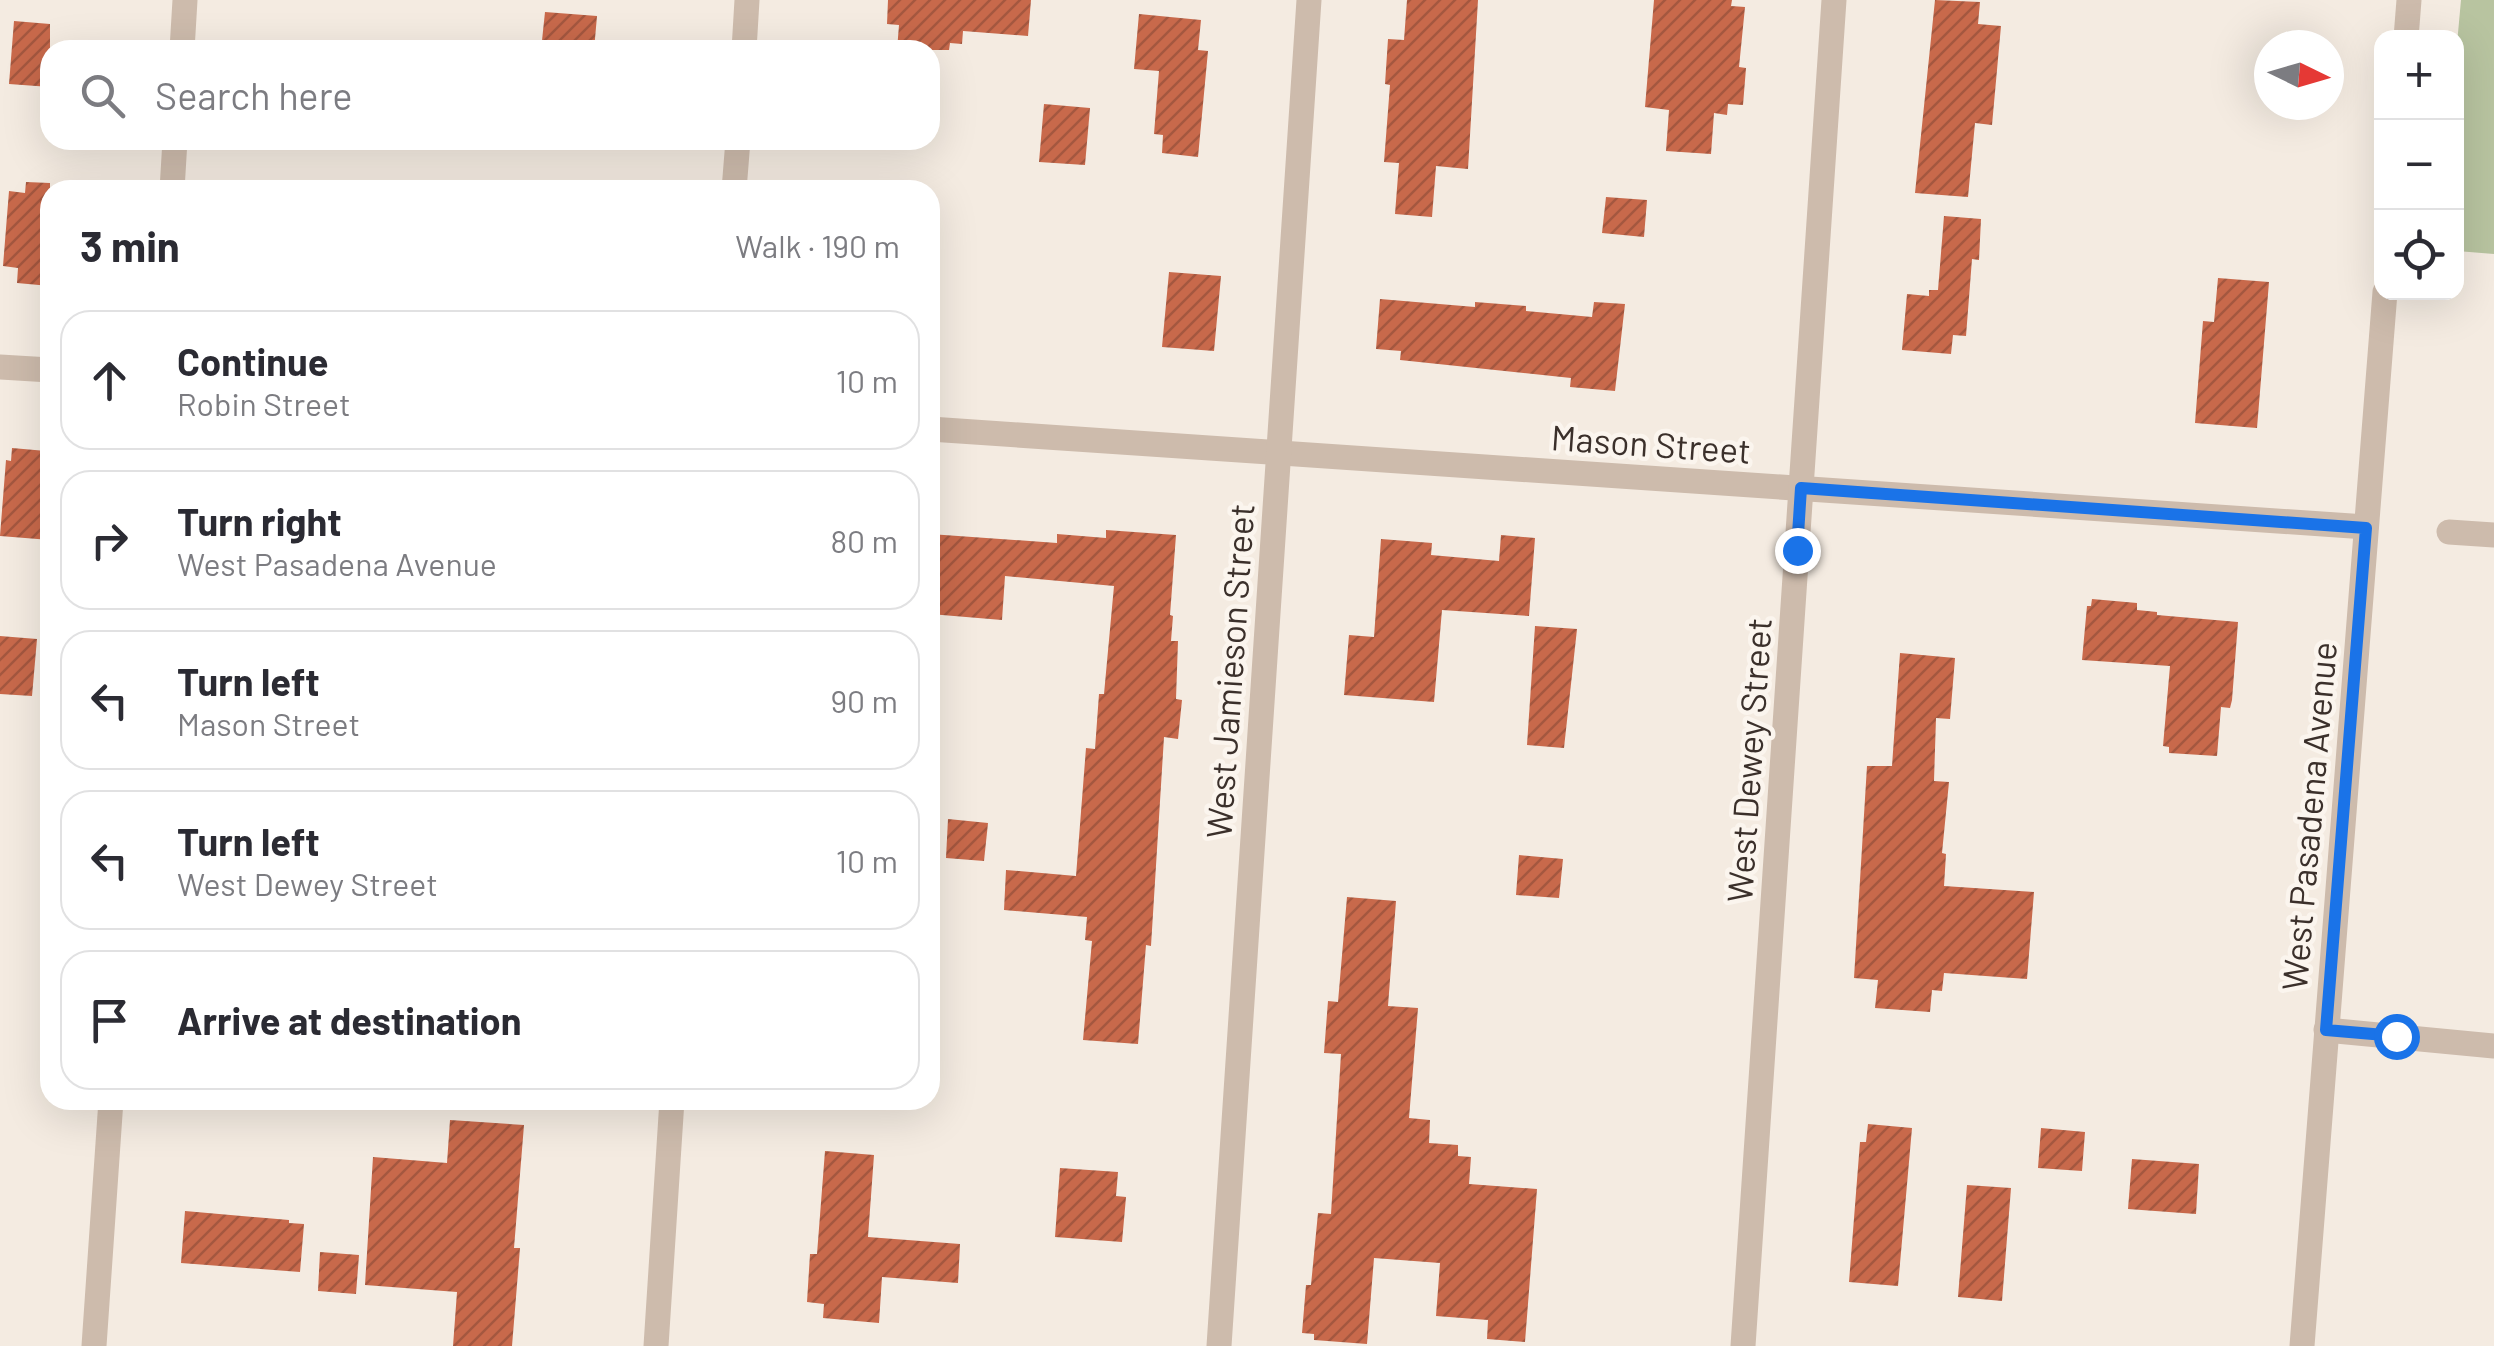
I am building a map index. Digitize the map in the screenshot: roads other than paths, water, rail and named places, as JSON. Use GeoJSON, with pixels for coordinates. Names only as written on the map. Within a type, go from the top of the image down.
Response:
{"type":"FeatureCollection","features":[{"type":"Feature","properties":{"kind":"street"},"geometry":{"type":"LineString","coordinates":[[183,40],[185,0]]}},
{"type":"Feature","properties":{"kind":"street"},"geometry":{"type":"LineString","coordinates":[[745,40],[747,0]]}},
{"type":"Feature","properties":{"kind":"street","name":"West Jamieson Street"},"geometry":{"type":"LineString","coordinates":[[1219,1346],[1309,0]]}},
{"type":"Feature","properties":{"kind":"street","name":"West Dewey Street"},"geometry":{"type":"LineString","coordinates":[[1743,1346],[1834,0]]}},
{"type":"Feature","properties":{"kind":"street"},"geometry":{"type":"LineString","coordinates":[[2407,30],[2409,0]]}},
{"type":"Feature","properties":{"kind":"street"},"geometry":{"type":"LineString","coordinates":[[173,180],[175,150]]}},
{"type":"Feature","properties":{"kind":"street"},"geometry":{"type":"LineString","coordinates":[[735,180],[737,150]]}},
{"type":"Feature","properties":{"kind":"street","name":"West Pasadena Avenue"},"geometry":{"type":"LineString","coordinates":[[2302,1346],[2384,300]]}},
{"type":"Feature","properties":{"kind":"street"},"geometry":{"type":"LineString","coordinates":[[0,367],[40,369]]}},
{"type":"Feature","properties":{"kind":"street","name":"Mason Street"},"geometry":{"type":"LineString","coordinates":[[940,429],[2366,528]]}},
{"type":"Feature","properties":{"kind":"street"},"geometry":{"type":"LineString","coordinates":[[2449,532],[2494,534]]}},
{"type":"Feature","properties":{"kind":"street"},"geometry":{"type":"LineString","coordinates":[[2326,1030],[2494,1046]]}},
{"type":"Feature","properties":{"kind":"street"},"geometry":{"type":"LineString","coordinates":[[94,1346],[110,1110]]}},
{"type":"Feature","properties":{"kind":"street"},"geometry":{"type":"LineString","coordinates":[[656,1346],[671,1110]]}}]}
